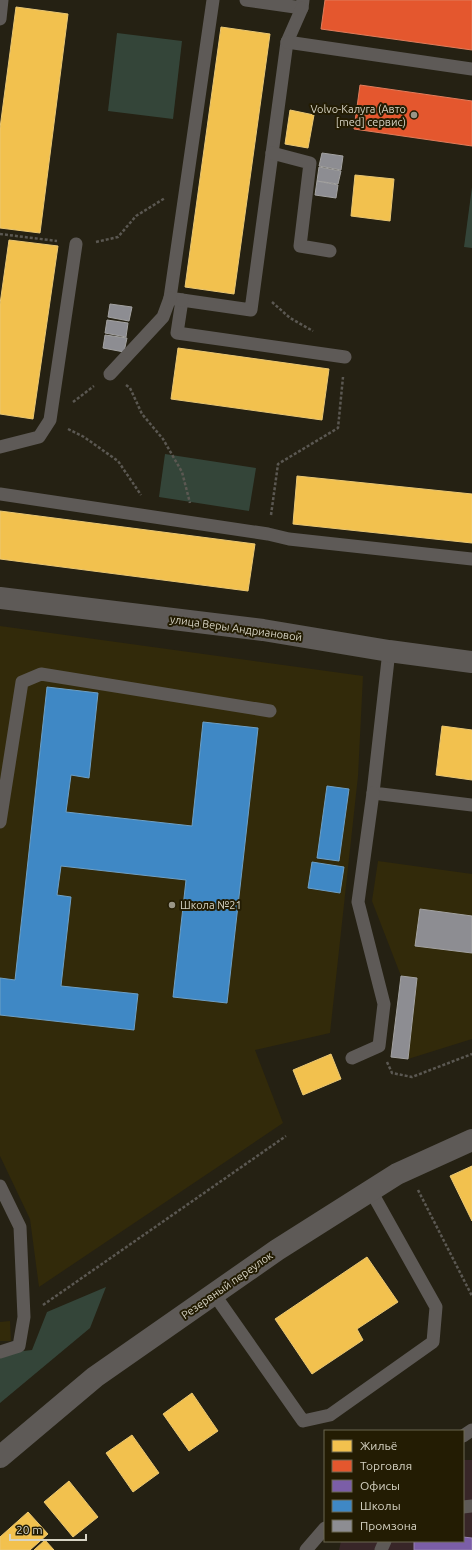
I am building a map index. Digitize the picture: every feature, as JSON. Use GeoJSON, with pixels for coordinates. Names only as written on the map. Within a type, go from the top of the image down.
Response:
{"type":"FeatureCollection","features":[{"type":"Feature","properties":{"kind":"street","name":"улица Веры Андриановой"},"geometry":{"type":"LineString","coordinates":[[0,598],[263,630],[389,651],[472,662]]}},
{"type":"Feature","properties":{"kind":"street","name":"Резервный переулок"},"geometry":{"type":"LineString","coordinates":[[0,1457],[95,1377],[277,1250],[397,1174],[472,1140]]}},
{"type":"Feature","properties":{"kind":"lane"},"geometry":{"type":"LineString","coordinates":[[0,19],[2,0]]}},
{"type":"Feature","properties":{"kind":"lane"},"geometry":{"type":"LineString","coordinates":[[213,0],[186,190],[176,299],[177,333],[345,357]]}},
{"type":"Feature","properties":{"kind":"lane"},"geometry":{"type":"LineString","coordinates":[[176,299],[251,310],[288,42],[302,4],[246,0]]}},
{"type":"Feature","properties":{"kind":"lane"},"geometry":{"type":"LineString","coordinates":[[288,42],[472,69]]}},
{"type":"Feature","properties":{"kind":"lane"},"geometry":{"type":"LineString","coordinates":[[272,153],[310,163],[300,246],[330,251]]}},
{"type":"Feature","properties":{"kind":"lane"},"geometry":{"type":"LineString","coordinates":[[0,447],[39,437],[50,420],[76,244]]}},
{"type":"Feature","properties":{"kind":"lane"},"geometry":{"type":"LineString","coordinates":[[110,374],[163,317],[176,299]]}},
{"type":"Feature","properties":{"kind":"lane"},"geometry":{"type":"LineString","coordinates":[[0,494],[268,534],[289,539],[472,559]]}},
{"type":"Feature","properties":{"kind":"lane"},"geometry":{"type":"LineString","coordinates":[[352,1058],[379,1046],[384,1004],[358,902],[373,793],[389,651]]}},
{"type":"Feature","properties":{"kind":"lane"},"geometry":{"type":"LineString","coordinates":[[0,822],[22,682],[41,674],[270,711]]}},
{"type":"Feature","properties":{"kind":"lane"},"geometry":{"type":"LineString","coordinates":[[373,793],[472,805]]}},
{"type":"Feature","properties":{"kind":"lane"},"geometry":{"type":"LineString","coordinates":[[0,1186],[20,1227],[24,1317],[19,1346],[0,1352]]}},
{"type":"Feature","properties":{"kind":"lane"},"geometry":{"type":"LineString","coordinates":[[214,1294],[303,1421],[330,1415],[433,1342],[436,1307],[371,1191]]}},
{"type":"Feature","properties":{"kind":"lane"},"geometry":{"type":"LineString","coordinates":[[306,1550],[324,1529]]}},
{"type":"Feature","properties":{"kind":"path"},"geometry":{"type":"LineString","coordinates":[[0,234],[76,244],[118,237],[136,216],[164,199],[186,190]]}},
{"type":"Feature","properties":{"kind":"path"},"geometry":{"type":"LineString","coordinates":[[254,286],[290,318],[319,335],[345,357],[338,428],[278,464],[268,534]]}},
{"type":"Feature","properties":{"kind":"path"},"geometry":{"type":"LineString","coordinates":[[156,517],[118,462],[84,437],[50,420],[110,374],[130,388],[142,414],[163,440],[182,472],[195,523]]}},
{"type":"Feature","properties":{"kind":"path"},"geometry":{"type":"LineString","coordinates":[[379,1046],[392,1073],[412,1077],[472,1054]]}},
{"type":"Feature","properties":{"kind":"path"},"geometry":{"type":"LineString","coordinates":[[24,1317],[286,1136]]}},
{"type":"Feature","properties":{"kind":"path"},"geometry":{"type":"LineString","coordinates":[[408,1170],[472,1296]]}},
{"type":"Feature","properties":{"kind":"shaded area","name":"Школа №21"},"geometry":{"type":"Polygon","coordinates":[[[0,626],[363,676],[358,776],[330,1033],[255,1050],[283,1123],[39,1287],[30,1219],[0,1156],[0,626]]]}},
{"type":"Feature","properties":{"kind":"shaded area"},"geometry":{"type":"Polygon","coordinates":[[[378,861],[472,874],[472,1039],[408,1059],[417,978],[401,976],[372,901],[378,861]]]}},
{"type":"Feature","properties":{"kind":"shaded area"},"geometry":{"type":"Polygon","coordinates":[[[10,1321],[11,1341],[0,1341],[0,1322],[10,1321]]]}},
{"type":"Feature","properties":{"kind":"shaded area"},"geometry":{"type":"Polygon","coordinates":[[[464,1460],[472,1460],[472,1550],[339,1550],[341,1542],[464,1542],[464,1460]]]}},
{"type":"Feature","properties":{"kind":"green space"},"geometry":{"type":"Polygon","coordinates":[[[117,33],[182,41],[173,119],[108,111],[117,33]]]}},
{"type":"Feature","properties":{"kind":"green space"},"geometry":{"type":"Polygon","coordinates":[[[472,187],[472,248],[464,247],[472,187]]]}},
{"type":"Feature","properties":{"kind":"green space"},"geometry":{"type":"Polygon","coordinates":[[[165,454],[256,468],[249,511],[159,497],[165,454]]]}},
{"type":"Feature","properties":{"kind":"green space"},"geometry":{"type":"Polygon","coordinates":[[[106,1287],[90,1328],[0,1403],[0,1358],[6,1353],[32,1350],[47,1312],[106,1287]]]}},
{"type":"Feature","properties":{"kind":"building: Жильё"},"geometry":{"type":"Polygon","coordinates":[[[16,7],[68,14],[40,233],[0,228],[0,128],[16,7]]]}},
{"type":"Feature","properties":{"kind":"building: Жильё"},"geometry":{"type":"Polygon","coordinates":[[[221,27],[270,34],[234,294],[185,287],[221,27]]]}},
{"type":"Feature","properties":{"kind":"building: Жильё"},"geometry":{"type":"Polygon","coordinates":[[[290,110],[314,115],[308,148],[285,144],[290,110]]]}},
{"type":"Feature","properties":{"kind":"building: Жильё"},"geometry":{"type":"Polygon","coordinates":[[[355,175],[394,179],[390,221],[351,216],[355,175]]]}},
{"type":"Feature","properties":{"kind":"building: Жильё"},"geometry":{"type":"Polygon","coordinates":[[[9,240],[58,246],[33,419],[0,414],[0,304],[9,240]]]}},
{"type":"Feature","properties":{"kind":"building: Жильё"},"geometry":{"type":"Polygon","coordinates":[[[178,348],[329,369],[322,420],[171,399],[178,348]]]}},
{"type":"Feature","properties":{"kind":"building: Жильё"},"geometry":{"type":"Polygon","coordinates":[[[297,476],[472,494],[472,543],[293,524],[297,476]]]}},
{"type":"Feature","properties":{"kind":"building: Жильё"},"geometry":{"type":"Polygon","coordinates":[[[0,511],[255,544],[248,591],[0,559],[0,511]]]}},
{"type":"Feature","properties":{"kind":"building: Жильё"},"geometry":{"type":"Polygon","coordinates":[[[442,726],[472,730],[472,780],[436,775],[442,726]]]}},
{"type":"Feature","properties":{"kind":"building: Жильё"},"geometry":{"type":"Polygon","coordinates":[[[331,1054],[341,1079],[303,1095],[293,1070],[331,1054]]]}},
{"type":"Feature","properties":{"kind":"building: Жильё"},"geometry":{"type":"Polygon","coordinates":[[[472,1166],[472,1221],[450,1176],[472,1166]]]}},
{"type":"Feature","properties":{"kind":"building: Жильё"},"geometry":{"type":"Polygon","coordinates":[[[367,1257],[398,1302],[357,1329],[363,1340],[312,1374],[275,1319],[367,1257]]]}},
{"type":"Feature","properties":{"kind":"building: Жильё"},"geometry":{"type":"Polygon","coordinates":[[[192,1393],[218,1431],[189,1451],[163,1414],[192,1393]]]}},
{"type":"Feature","properties":{"kind":"building: Жильё"},"geometry":{"type":"Polygon","coordinates":[[[132,1435],[159,1473],[133,1492],[106,1453],[132,1435]]]}},
{"type":"Feature","properties":{"kind":"building: Жильё"},"geometry":{"type":"Polygon","coordinates":[[[69,1481],[98,1517],[73,1537],[44,1502],[69,1481]]]}},
{"type":"Feature","properties":{"kind":"building: Жильё"},"geometry":{"type":"Polygon","coordinates":[[[28,1512],[48,1534],[30,1550],[0,1550],[0,1537],[28,1512]]]}},
{"type":"Feature","properties":{"kind":"building: Жильё"},"geometry":{"type":"Polygon","coordinates":[[[45,1540],[54,1550],[34,1550],[45,1540]]]}},
{"type":"Feature","properties":{"kind":"building: Торговля"},"geometry":{"type":"Polygon","coordinates":[[[325,0],[472,0],[472,50],[321,29],[325,0]]]}},
{"type":"Feature","properties":{"kind":"building: Торговля","name":"Volvo-Калуга (Авто [med] сервис)"},"geometry":{"type":"Polygon","coordinates":[[[360,85],[472,101],[472,146],[354,129],[360,85]]]}},
{"type":"Feature","properties":{"kind":"building: Офисы"},"geometry":{"type":"Polygon","coordinates":[[[464,1537],[472,1538],[472,1550],[414,1550],[414,1542],[464,1542],[464,1537]]]}},
{"type":"Feature","properties":{"kind":"building: Школы"},"geometry":{"type":"Polygon","coordinates":[[[47,687],[98,693],[89,778],[71,775],[66,812],[192,826],[203,722],[258,728],[227,1003],[173,997],[186,880],[61,866],[57,895],[71,897],[61,986],[138,994],[134,1030],[0,1015],[0,978],[15,980],[47,687]]]}},
{"type":"Feature","properties":{"kind":"building: Школы"},"geometry":{"type":"Polygon","coordinates":[[[327,786],[349,789],[339,861],[317,858],[327,786]]]}},
{"type":"Feature","properties":{"kind":"building: Школы"},"geometry":{"type":"Polygon","coordinates":[[[312,862],[344,867],[340,893],[308,888],[312,862]]]}},
{"type":"Feature","properties":{"kind":"building: Промзона"},"geometry":{"type":"Polygon","coordinates":[[[322,153],[343,156],[341,170],[319,166],[322,153]]]}},
{"type":"Feature","properties":{"kind":"building: Промзона"},"geometry":{"type":"Polygon","coordinates":[[[319,167],[341,171],[338,184],[317,181],[319,167]]]}},
{"type":"Feature","properties":{"kind":"building: Промзона"},"geometry":{"type":"Polygon","coordinates":[[[317,181],[338,185],[336,198],[315,195],[317,181]]]}},
{"type":"Feature","properties":{"kind":"building: Промзона"},"geometry":{"type":"Polygon","coordinates":[[[110,304],[132,307],[129,321],[108,317],[110,304]]]}},
{"type":"Feature","properties":{"kind":"building: Промзона"},"geometry":{"type":"Polygon","coordinates":[[[107,320],[128,323],[126,337],[105,333],[107,320]]]}},
{"type":"Feature","properties":{"kind":"building: Промзона"},"geometry":{"type":"Polygon","coordinates":[[[105,335],[127,338],[124,352],[103,348],[105,335]]]}},
{"type":"Feature","properties":{"kind":"building: Промзона"},"geometry":{"type":"Polygon","coordinates":[[[420,909],[472,916],[472,953],[415,946],[420,909]]]}},
{"type":"Feature","properties":{"kind":"building: Промзона"},"geometry":{"type":"Polygon","coordinates":[[[401,976],[417,978],[408,1059],[391,1057],[401,976]]]}},
{"type":"Feature","properties":{"kind":"place","name":"Volvo-Калуга (Авто [med] сервис)"},"geometry":{"type":"Point","coordinates":[414,115]}},
{"type":"Feature","properties":{"kind":"place","name":"Школа №21"},"geometry":{"type":"Point","coordinates":[172,905]}}]}
